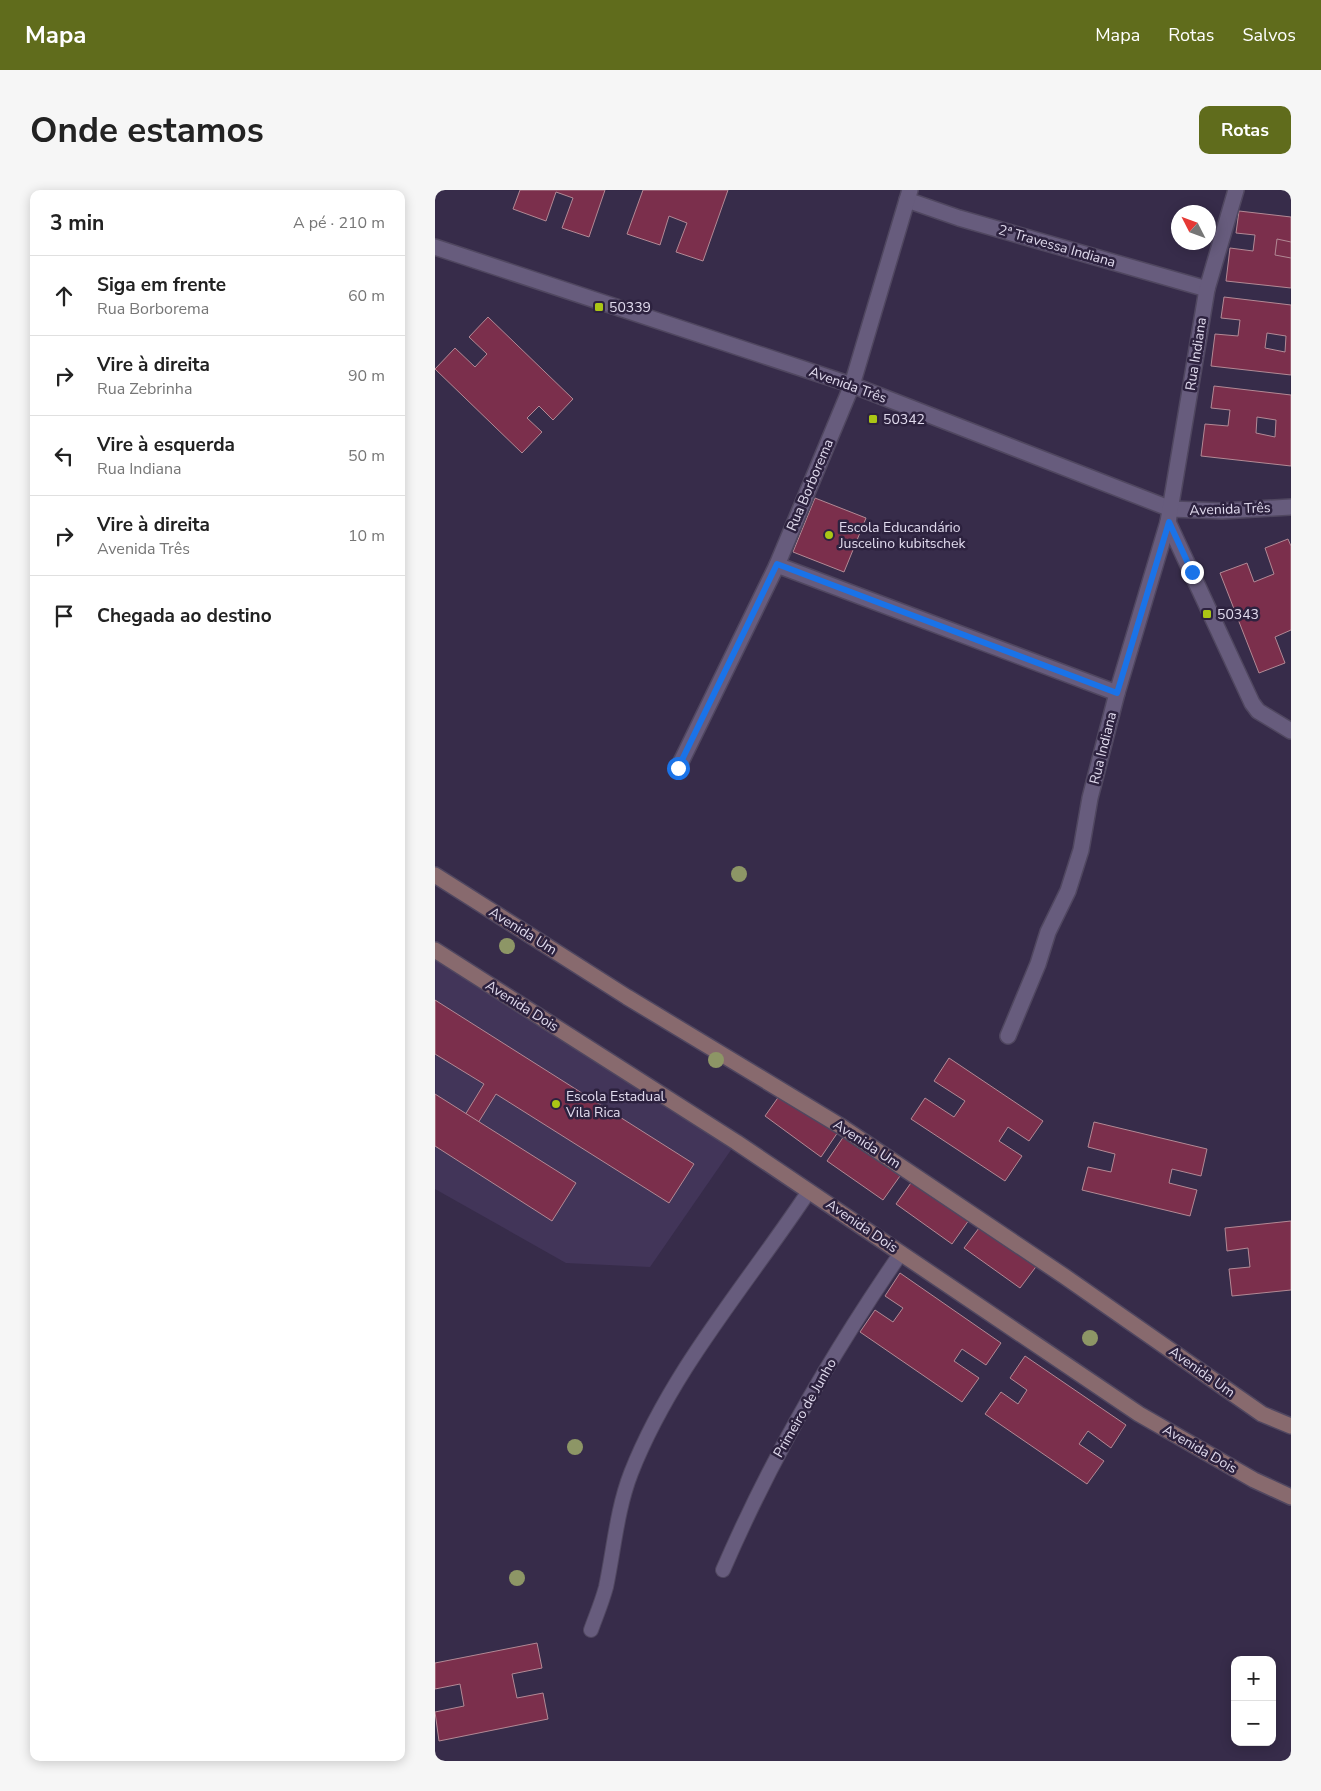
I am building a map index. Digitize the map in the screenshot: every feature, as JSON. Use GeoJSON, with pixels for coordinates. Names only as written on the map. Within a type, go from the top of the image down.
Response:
{"type":"FeatureCollection","features":[{"type":"Feature","properties":{"kind":"street","name":"Rua Indiana"},"geometry":{"type":"LineString","coordinates":[[1008,1036],[1038,964],[1048,932],[1068,891],[1081,850],[1091,798],[1117,693],[1170,515],[1207,289],[1236,190]]}},
{"type":"Feature","properties":{"kind":"street","name":"2ª Travessa Indiana"},"geometry":{"type":"LineString","coordinates":[[909,195],[959,218],[1207,289]]}},
{"type":"Feature","properties":{"kind":"street","name":"Rua Borborema"},"geometry":{"type":"LineString","coordinates":[[678,768],[777,564],[852,385],[909,195]]}},
{"type":"Feature","properties":{"kind":"street","name":"Avenida Três"},"geometry":{"type":"LineString","coordinates":[[435,247],[852,385],[1170,515],[1291,507]]}},
{"type":"Feature","properties":{"kind":"street","name":"Avenida Três"},"geometry":{"type":"LineString","coordinates":[[1170,515],[1252,703],[1258,711],[1291,731]]}},
{"type":"Feature","properties":{"kind":"street"},"geometry":{"type":"LineString","coordinates":[[777,564],[1117,693]]}},
{"type":"Feature","properties":{"kind":"street","name":"Avenida Um"},"geometry":{"type":"LineString","coordinates":[[435,875],[627,997],[841,1127],[1064,1276],[1262,1414],[1291,1426]]}},
{"type":"Feature","properties":{"kind":"street","name":"Avenida Dois"},"geometry":{"type":"LineString","coordinates":[[435,950],[736,1142],[1139,1414],[1246,1475],[1291,1497]]}},
{"type":"Feature","properties":{"kind":"lane"},"geometry":{"type":"LineString","coordinates":[[591,1630],[605,1589],[615,1532],[631,1474],[662,1408],[715,1324],[809,1191]]}},
{"type":"Feature","properties":{"kind":"lane","name":"Primeiro de Junho"},"geometry":{"type":"LineString","coordinates":[[723,1570],[766,1478],[805,1407],[901,1253]]}},
{"type":"Feature","properties":{"kind":"shaded area"},"geometry":{"type":"Polygon","coordinates":[[[435,951],[733,1147],[650,1267],[566,1263],[435,1189],[435,951]]]}},
{"type":"Feature","properties":{"kind":"building"},"geometry":{"type":"Polygon","coordinates":[[[520,190],[605,190],[589,237],[562,228],[573,198],[556,192],[546,221],[513,209],[520,190]]]}},
{"type":"Feature","properties":{"kind":"building"},"geometry":{"type":"Polygon","coordinates":[[[643,190],[728,190],[703,261],[676,252],[687,223],[669,216],[660,245],[627,234],[643,190]]]}},
{"type":"Feature","properties":{"kind":"building"},"geometry":{"type":"Polygon","coordinates":[[[1239,211],[1291,217],[1291,288],[1226,281],[1230,248],[1253,251],[1255,235],[1236,233],[1239,211]]]}},
{"type":"Feature","properties":{"kind":"building"},"geometry":{"type":"Polygon","coordinates":[[[1277,239],[1291,242],[1291,258],[1275,255],[1277,239]]]}},
{"type":"Feature","properties":{"kind":"building"},"geometry":{"type":"Polygon","coordinates":[[[1224,297],[1291,305],[1291,375],[1211,366],[1215,334],[1238,336],[1240,320],[1221,318],[1224,297]],[[1267,333],[1265,348],[1285,352],[1286,336],[1267,333]]]}},
{"type":"Feature","properties":{"kind":"building"},"geometry":{"type":"Polygon","coordinates":[[[488,317],[573,399],[553,420],[539,406],[527,418],[542,432],[522,453],[435,369],[455,348],[475,367],[487,354],[469,337],[488,317]]]}},
{"type":"Feature","properties":{"kind":"building"},"geometry":{"type":"Polygon","coordinates":[[[1214,386],[1291,395],[1291,466],[1201,456],[1205,424],[1228,426],[1230,410],[1211,408],[1214,386]],[[1257,417],[1256,433],[1275,437],[1276,420],[1257,417]]]}},
{"type":"Feature","properties":{"kind":"building","name":"Escola Educandário Juscelino kubitschek"},"geometry":{"type":"Polygon","coordinates":[[[815,498],[866,518],[844,572],[793,552],[815,498]]]}},
{"type":"Feature","properties":{"kind":"building"},"geometry":{"type":"Polygon","coordinates":[[[1288,539],[1291,546],[1291,630],[1275,637],[1285,663],[1259,673],[1220,573],[1247,563],[1254,582],[1274,574],[1265,548],[1288,539]]]}},
{"type":"Feature","properties":{"kind":"building","name":"Escola Estadual Vila Rica"},"geometry":{"type":"Polygon","coordinates":[[[435,1000],[694,1164],[669,1203],[496,1094],[478,1123],[465,1115],[484,1084],[435,1054],[435,1000]]]}},
{"type":"Feature","properties":{"kind":"building"},"geometry":{"type":"Polygon","coordinates":[[[949,1058],[1043,1121],[1029,1141],[1008,1127],[999,1141],[1022,1156],[1005,1181],[911,1119],[925,1098],[954,1117],[965,1101],[934,1081],[949,1058]]]}},
{"type":"Feature","properties":{"kind":"building"},"geometry":{"type":"Polygon","coordinates":[[[782,1092],[838,1132],[821,1157],[765,1116],[782,1092]]]}},
{"type":"Feature","properties":{"kind":"building"},"geometry":{"type":"Polygon","coordinates":[[[435,1094],[576,1183],[552,1221],[435,1146],[435,1094]]]}},
{"type":"Feature","properties":{"kind":"building"},"geometry":{"type":"Polygon","coordinates":[[[1094,1122],[1207,1149],[1201,1176],[1172,1169],[1169,1183],[1197,1190],[1190,1216],[1082,1190],[1088,1167],[1111,1172],[1115,1154],[1088,1147],[1094,1122]]]}},
{"type":"Feature","properties":{"kind":"building"},"geometry":{"type":"Polygon","coordinates":[[[844,1136],[900,1176],[883,1200],[827,1161],[844,1136]]]}},
{"type":"Feature","properties":{"kind":"building"},"geometry":{"type":"Polygon","coordinates":[[[913,1180],[969,1220],[952,1244],[896,1204],[913,1180]]]}},
{"type":"Feature","properties":{"kind":"building"},"geometry":{"type":"Polygon","coordinates":[[[1291,1221],[1291,1290],[1232,1296],[1229,1269],[1250,1267],[1248,1248],[1227,1251],[1225,1228],[1291,1221]]]}},
{"type":"Feature","properties":{"kind":"building"},"geometry":{"type":"Polygon","coordinates":[[[982,1224],[1038,1264],[1020,1288],[964,1248],[982,1224]]]}},
{"type":"Feature","properties":{"kind":"building"},"geometry":{"type":"Polygon","coordinates":[[[900,1273],[1001,1343],[986,1365],[962,1349],[954,1361],[979,1378],[962,1402],[860,1332],[875,1310],[893,1322],[903,1308],[885,1296],[900,1273]]]}},
{"type":"Feature","properties":{"kind":"building"},"geometry":{"type":"Polygon","coordinates":[[[1025,1356],[1126,1425],[1111,1448],[1088,1431],[1079,1444],[1104,1461],[1087,1484],[985,1414],[1001,1392],[1018,1404],[1027,1390],[1010,1378],[1025,1356]]]}},
{"type":"Feature","properties":{"kind":"building"},"geometry":{"type":"Polygon","coordinates":[[[537,1643],[542,1668],[512,1674],[517,1698],[543,1693],[548,1719],[439,1741],[435,1712],[464,1706],[460,1684],[435,1689],[435,1663],[537,1643]]]}},
{"type":"Feature","properties":{"kind":"place","name":"50339"},"geometry":{"type":"Point","coordinates":[599,307]}},
{"type":"Feature","properties":{"kind":"place","name":"50342"},"geometry":{"type":"Point","coordinates":[873,419]}},
{"type":"Feature","properties":{"kind":"place","name":"Escola Educandário Juscelino kubitschek"},"geometry":{"type":"Point","coordinates":[829,535]}},
{"type":"Feature","properties":{"kind":"place","name":"50343"},"geometry":{"type":"Point","coordinates":[1207,614]}},
{"type":"Feature","properties":{"kind":"place","name":"Escola Estadual Vila Rica"},"geometry":{"type":"Point","coordinates":[556,1104]}},
{"type":"Feature","properties":{"kind":"route"},"geometry":{"type":"LineString","coordinates":[[678,768],[777,564],[1117,693],[1169,522],[1192,572]]}}]}
